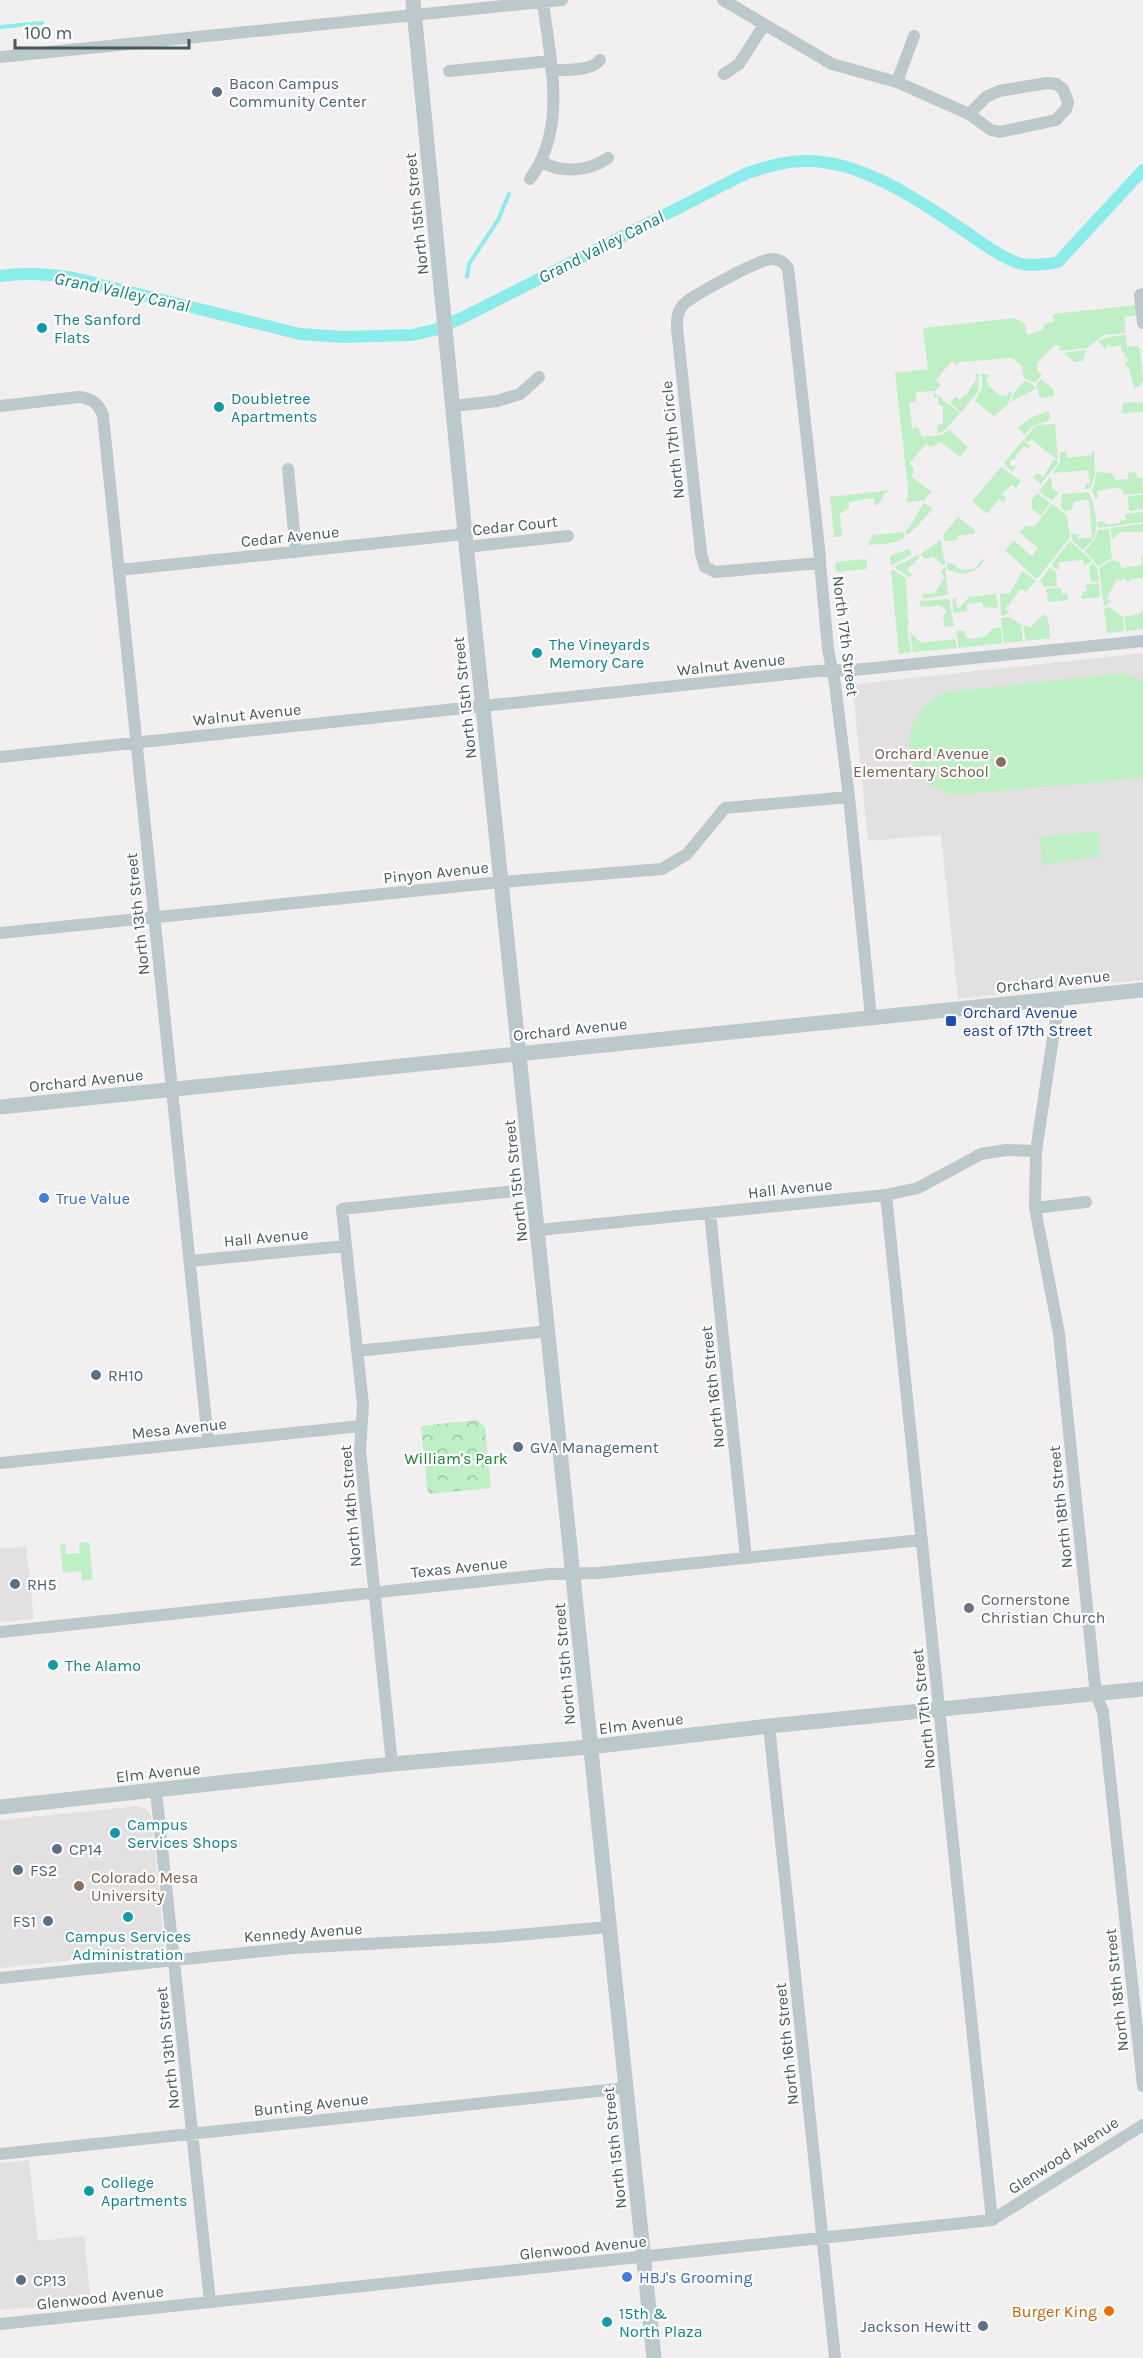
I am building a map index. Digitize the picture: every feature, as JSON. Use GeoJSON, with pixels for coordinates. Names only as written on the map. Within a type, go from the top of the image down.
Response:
{"type":"FeatureCollection","features":[{"type":"Feature","properties":{"kind":"street"},"geometry":{"type":"LineString","coordinates":[[0,57],[414,7],[562,0]]}},
{"type":"Feature","properties":{"kind":"street"},"geometry":{"type":"LineString","coordinates":[[723,0],[832,64],[897,82],[969,114],[982,126],[1000,132],[1056,120],[1066,109],[1068,102],[1063,89],[1056,84],[1047,83],[999,91],[986,97],[969,114]]}},
{"type":"Feature","properties":{"kind":"street"},"geometry":{"type":"LineString","coordinates":[[530,179],[542,162],[554,121],[551,66],[543,2]]}},
{"type":"Feature","properties":{"kind":"street","name":"North 15th Street"},"geometry":{"type":"LineString","coordinates":[[414,7],[454,406],[465,540],[549,1330],[654,2358]]}},
{"type":"Feature","properties":{"kind":"street"},"geometry":{"type":"LineString","coordinates":[[724,74],[739,64],[764,25]]}},
{"type":"Feature","properties":{"kind":"street"},"geometry":{"type":"LineString","coordinates":[[897,82],[914,36]]}},
{"type":"Feature","properties":{"kind":"street"},"geometry":{"type":"LineString","coordinates":[[450,71],[551,66],[588,67],[596,65],[600,60]]}},
{"type":"Feature","properties":{"kind":"street"},"geometry":{"type":"LineString","coordinates":[[542,162],[550,167],[580,170],[590,168],[608,158]]}},
{"type":"Feature","properties":{"kind":"street","name":"North 17th Circle"},"geometry":{"type":"LineString","coordinates":[[783,261],[773,259],[759,262],[697,295],[683,304],[678,312],[677,328],[701,553],[705,567],[715,572],[820,562]]}},
{"type":"Feature","properties":{"kind":"street","name":"North 17th Street"},"geometry":{"type":"LineString","coordinates":[[783,261],[788,268],[832,670],[849,797],[871,1017]]}},
{"type":"Feature","properties":{"kind":"street"},"geometry":{"type":"LineString","coordinates":[[1141,294],[1143,323]]}},
{"type":"Feature","properties":{"kind":"street"},"geometry":{"type":"LineString","coordinates":[[454,406],[497,401],[520,394],[538,376]]}},
{"type":"Feature","properties":{"kind":"street","name":"North 13th Street"},"geometry":{"type":"LineString","coordinates":[[0,406],[79,397],[91,399],[98,405],[102,416],[208,1441]]}},
{"type":"Feature","properties":{"kind":"street"},"geometry":{"type":"LineString","coordinates":[[288,469],[296,552]]}},
{"type":"Feature","properties":{"kind":"street","name":"Cedar Court"},"geometry":{"type":"LineString","coordinates":[[465,540],[568,536]]}},
{"type":"Feature","properties":{"kind":"street","name":"Cedar Avenue"},"geometry":{"type":"LineString","coordinates":[[118,570],[296,552],[465,540]]}},
{"type":"Feature","properties":{"kind":"street","name":"Walnut Avenue"},"geometry":{"type":"LineString","coordinates":[[0,757],[832,670],[854,670],[1143,641]]}},
{"type":"Feature","properties":{"kind":"street","name":"Pinyon Avenue"},"geometry":{"type":"LineString","coordinates":[[0,933],[501,882],[663,868],[687,854],[724,808],[849,797]]}},
{"type":"Feature","properties":{"kind":"street","name":"Orchard Avenue"},"geometry":{"type":"LineString","coordinates":[[0,1107],[519,1052],[1143,990]]}},
{"type":"Feature","properties":{"kind":"street","name":"North 18th Street"},"geometry":{"type":"LineString","coordinates":[[1059,998],[1036,1151],[1035,1208],[1059,1334],[1096,1694],[1103,1712],[1143,2086]]}},
{"type":"Feature","properties":{"kind":"street","name":"Hall Avenue"},"geometry":{"type":"LineString","coordinates":[[538,1230],[886,1195],[918,1188],[975,1157],[989,1152],[1036,1151]]}},
{"type":"Feature","properties":{"kind":"street","name":"North 14th Street"},"geometry":{"type":"LineString","coordinates":[[392,1764],[360,1450],[363,1405],[342,1209],[534,1189]]}},
{"type":"Feature","properties":{"kind":"street","name":"North 17th Street"},"geometry":{"type":"LineString","coordinates":[[886,1195],[992,2220]]}},
{"type":"Feature","properties":{"kind":"street"},"geometry":{"type":"LineString","coordinates":[[1035,1208],[1086,1202]]}},
{"type":"Feature","properties":{"kind":"street","name":"North 16th Street"},"geometry":{"type":"LineString","coordinates":[[710,1213],[746,1558]]}},
{"type":"Feature","properties":{"kind":"street","name":"Hall Avenue"},"geometry":{"type":"LineString","coordinates":[[190,1261],[346,1246]]}},
{"type":"Feature","properties":{"kind":"street"},"geometry":{"type":"LineString","coordinates":[[357,1351],[549,1330]]}},
{"type":"Feature","properties":{"kind":"street","name":"Mesa Avenue"},"geometry":{"type":"LineString","coordinates":[[0,1463],[361,1426]]}},
{"type":"Feature","properties":{"kind":"street","name":"Texas Avenue"},"geometry":{"type":"LineString","coordinates":[[0,1632],[550,1574],[598,1573],[922,1540]]}},
{"type":"Feature","properties":{"kind":"street","name":"Elm Avenue"},"geometry":{"type":"LineString","coordinates":[[0,1807],[392,1764],[590,1747],[769,1726],[1143,1689]]}},
{"type":"Feature","properties":{"kind":"street","name":"North 16th Street"},"geometry":{"type":"LineString","coordinates":[[769,1726],[835,2358]]}},
{"type":"Feature","properties":{"kind":"street","name":"North 13th Street"},"geometry":{"type":"LineString","coordinates":[[156,1791],[210,2302]]}},
{"type":"Feature","properties":{"kind":"street","name":"Kennedy Avenue"},"geometry":{"type":"LineString","coordinates":[[0,1978],[302,1947],[494,1937],[609,1927]]}},
{"type":"Feature","properties":{"kind":"street","name":"Bunting Avenue"},"geometry":{"type":"LineString","coordinates":[[0,2154],[626,2088]]}},
{"type":"Feature","properties":{"kind":"street","name":"Glenwood Avenue"},"geometry":{"type":"LineString","coordinates":[[0,2324],[992,2220],[1143,2125]]}},
{"type":"Feature","properties":{"kind":"shaded area","name":"Orchard Avenue Elementary School"},"geometry":{"type":"Polygon","coordinates":[[[1143,653],[1143,980],[958,999],[941,835],[868,841],[853,690],[857,684],[1143,653]]]}},
{"type":"Feature","properties":{"kind":"shaded area","name":"RH5"},"geometry":{"type":"Polygon","coordinates":[[[26,1546],[34,1619],[0,1622],[0,1549],[26,1546]]]}},
{"type":"Feature","properties":{"kind":"shaded area","name":"Colorado Mesa University"},"geometry":{"type":"Polygon","coordinates":[[[139,1806],[149,1811],[153,1828],[164,1944],[162,1948],[158,1951],[0,1968],[0,1820],[139,1806]]]}},
{"type":"Feature","properties":{"kind":"shaded area"},"geometry":{"type":"Polygon","coordinates":[[[29,2160],[38,2241],[84,2236],[91,2303],[0,2310],[0,2163],[29,2160]]]}},
{"type":"Feature","properties":{"kind":"green space"},"geometry":{"type":"Polygon","coordinates":[[[1137,305],[1138,315],[1124,317],[1126,333],[1104,335],[1087,348],[1060,351],[1059,346],[1054,345],[1037,363],[1037,370],[1042,374],[1035,383],[1024,378],[1022,366],[1012,358],[960,362],[957,365],[952,361],[936,380],[941,385],[935,391],[916,392],[916,402],[909,403],[912,428],[918,427],[922,437],[941,435],[950,430],[968,447],[960,457],[941,442],[931,447],[926,444],[909,464],[914,468],[912,477],[931,492],[924,500],[907,502],[908,488],[895,373],[928,369],[923,328],[1015,318],[1025,324],[1028,335],[1043,330],[1044,324],[1054,322],[1053,314],[1137,305]]]}},
{"type":"Feature","properties":{"kind":"green space"},"geometry":{"type":"Polygon","coordinates":[[[1126,335],[1127,347],[1137,346],[1140,349],[1143,380],[1140,386],[1134,388],[1129,368],[1125,365],[1129,360],[1124,356],[1121,345],[1112,347],[1109,344],[1105,349],[1098,341],[1108,337],[1126,335]]]}},
{"type":"Feature","properties":{"kind":"green space"},"geometry":{"type":"Polygon","coordinates":[[[1086,350],[1083,361],[1075,362],[1063,353],[1086,350]]]}},
{"type":"Feature","properties":{"kind":"green space"},"geometry":{"type":"Polygon","coordinates":[[[979,374],[978,392],[961,412],[950,403],[956,397],[960,400],[964,395],[966,396],[977,378],[974,375],[979,374]]]}},
{"type":"Feature","properties":{"kind":"green space"},"geometry":{"type":"Polygon","coordinates":[[[982,374],[989,376],[986,380],[989,386],[999,395],[1006,396],[1012,393],[1008,404],[994,416],[975,401],[982,388],[982,374]]]}},
{"type":"Feature","properties":{"kind":"green space"},"geometry":{"type":"Polygon","coordinates":[[[1041,379],[1053,389],[1054,396],[1040,398],[1036,385],[1041,379]]]}},
{"type":"Feature","properties":{"kind":"green space"},"geometry":{"type":"Polygon","coordinates":[[[1024,381],[1033,384],[1035,389],[1011,402],[1014,393],[1024,381]]]}},
{"type":"Feature","properties":{"kind":"green space"},"geometry":{"type":"Polygon","coordinates":[[[933,392],[960,413],[946,429],[938,434],[937,425],[943,424],[943,406],[939,406],[938,397],[934,397],[933,392]]]}},
{"type":"Feature","properties":{"kind":"green space"},"geometry":{"type":"Polygon","coordinates":[[[1123,403],[1143,403],[1143,412],[1122,413],[1123,403]]]}},
{"type":"Feature","properties":{"kind":"green space"},"geometry":{"type":"Polygon","coordinates":[[[1049,411],[1050,420],[1033,426],[1024,435],[1018,427],[1035,416],[1049,411]]]}},
{"type":"Feature","properties":{"kind":"green space"},"geometry":{"type":"Polygon","coordinates":[[[1055,424],[1058,460],[1031,439],[1028,442],[1024,439],[1037,425],[1055,424]]]}},
{"type":"Feature","properties":{"kind":"green space"},"geometry":{"type":"Polygon","coordinates":[[[1023,440],[1030,446],[1028,449],[1024,446],[1016,455],[1016,459],[1010,460],[1011,466],[1016,466],[1012,472],[1004,463],[1023,440]]]}},
{"type":"Feature","properties":{"kind":"green space"},"geometry":{"type":"Polygon","coordinates":[[[1094,451],[1095,474],[1090,489],[1085,489],[1085,485],[1090,482],[1088,470],[1053,473],[1060,462],[1060,452],[1066,452],[1067,458],[1092,455],[1094,451]]]}},
{"type":"Feature","properties":{"kind":"green space"},"geometry":{"type":"Polygon","coordinates":[[[1054,459],[1058,462],[1057,464],[1041,484],[1033,478],[1037,473],[1043,477],[1054,459]]]}},
{"type":"Feature","properties":{"kind":"green space"},"geometry":{"type":"Polygon","coordinates":[[[1001,467],[1021,481],[1016,488],[1011,485],[1002,494],[1006,498],[1003,502],[999,499],[987,514],[972,501],[1001,467]]]}},
{"type":"Feature","properties":{"kind":"green space"},"geometry":{"type":"Polygon","coordinates":[[[1097,472],[1112,473],[1115,480],[1128,479],[1128,473],[1136,472],[1137,478],[1142,478],[1143,493],[1123,495],[1122,489],[1113,488],[1097,491],[1098,498],[1095,498],[1092,491],[1097,472]]]}},
{"type":"Feature","properties":{"kind":"green space"},"geometry":{"type":"Polygon","coordinates":[[[1051,476],[1052,488],[1058,493],[1052,501],[1039,491],[1051,476]]]}},
{"type":"Feature","properties":{"kind":"green space"},"geometry":{"type":"Polygon","coordinates":[[[891,490],[885,493],[878,505],[875,505],[874,498],[849,502],[849,508],[840,514],[842,537],[834,537],[830,497],[891,490]]]}},
{"type":"Feature","properties":{"kind":"green space"},"geometry":{"type":"Polygon","coordinates":[[[1089,492],[1095,513],[1096,529],[1093,539],[1083,550],[1072,540],[1071,531],[1073,535],[1078,534],[1078,539],[1092,537],[1089,500],[1075,501],[1071,510],[1065,511],[1061,507],[1062,494],[1089,492]]]}},
{"type":"Feature","properties":{"kind":"green space"},"geometry":{"type":"Polygon","coordinates":[[[1037,493],[1050,503],[1041,516],[1032,509],[1032,499],[1037,493]]]}},
{"type":"Feature","properties":{"kind":"green space"},"geometry":{"type":"Polygon","coordinates":[[[1143,495],[1143,509],[1129,511],[1128,496],[1143,495]]]}},
{"type":"Feature","properties":{"kind":"green space"},"geometry":{"type":"Polygon","coordinates":[[[924,503],[932,510],[908,535],[905,531],[924,503]]]}},
{"type":"Feature","properties":{"kind":"green space"},"geometry":{"type":"Polygon","coordinates":[[[1052,504],[1067,516],[1070,537],[1038,578],[1035,578],[1005,550],[1014,541],[1032,556],[1038,548],[1020,533],[1025,526],[1035,526],[1052,504]]]}},
{"type":"Feature","properties":{"kind":"green space"},"geometry":{"type":"Polygon","coordinates":[[[1143,512],[1143,522],[1098,528],[1097,522],[1104,521],[1106,525],[1120,523],[1121,520],[1126,520],[1125,514],[1143,512]]]}},
{"type":"Feature","properties":{"kind":"green space"},"geometry":{"type":"Polygon","coordinates":[[[958,517],[975,530],[975,534],[957,536],[957,540],[944,541],[943,535],[958,517]]]}},
{"type":"Feature","properties":{"kind":"green space"},"geometry":{"type":"Polygon","coordinates":[[[1143,524],[1143,532],[1120,532],[1112,540],[1111,528],[1143,524]]]}},
{"type":"Feature","properties":{"kind":"green space"},"geometry":{"type":"Polygon","coordinates":[[[1109,529],[1112,558],[1098,566],[1085,551],[1095,539],[1098,530],[1109,529]]]}},
{"type":"Feature","properties":{"kind":"green space"},"geometry":{"type":"Polygon","coordinates":[[[903,532],[905,537],[893,543],[868,545],[873,535],[903,532]]]}},
{"type":"Feature","properties":{"kind":"green space"},"geometry":{"type":"Polygon","coordinates":[[[940,539],[945,563],[943,565],[932,556],[926,559],[920,554],[940,539]]]}},
{"type":"Feature","properties":{"kind":"green space"},"geometry":{"type":"Polygon","coordinates":[[[1070,541],[1092,561],[1084,566],[1083,560],[1059,562],[1059,569],[1056,569],[1051,565],[1070,541]]]}},
{"type":"Feature","properties":{"kind":"green space"},"geometry":{"type":"Polygon","coordinates":[[[909,549],[912,555],[891,565],[890,556],[909,549]]]}},
{"type":"Feature","properties":{"kind":"green space"},"geometry":{"type":"Polygon","coordinates":[[[920,556],[907,570],[913,575],[908,577],[894,567],[920,556]]]}},
{"type":"Feature","properties":{"kind":"green space"},"geometry":{"type":"Polygon","coordinates":[[[1141,556],[1143,556],[1143,578],[1131,579],[1128,582],[1117,579],[1107,598],[1112,602],[1104,606],[1099,568],[1112,560],[1119,562],[1122,568],[1142,565],[1141,556]]]}},
{"type":"Feature","properties":{"kind":"green space"},"geometry":{"type":"Polygon","coordinates":[[[985,557],[979,567],[970,572],[958,573],[947,569],[947,563],[951,563],[961,570],[974,569],[985,557]]]}},
{"type":"Feature","properties":{"kind":"green space"},"geometry":{"type":"Polygon","coordinates":[[[865,559],[867,569],[837,572],[836,562],[865,559]]]}},
{"type":"Feature","properties":{"kind":"green space"},"geometry":{"type":"Polygon","coordinates":[[[1093,562],[1097,568],[1099,581],[1091,582],[1089,567],[1093,562]]]}},
{"type":"Feature","properties":{"kind":"green space"},"geometry":{"type":"Polygon","coordinates":[[[945,566],[948,595],[922,599],[923,594],[935,593],[945,577],[941,573],[945,566]]]}},
{"type":"Feature","properties":{"kind":"green space"},"geometry":{"type":"Polygon","coordinates":[[[1050,567],[1056,572],[1057,586],[1045,587],[1040,581],[1050,567]]]}},
{"type":"Feature","properties":{"kind":"green space"},"geometry":{"type":"Polygon","coordinates":[[[894,570],[906,579],[908,621],[910,623],[907,627],[911,652],[899,654],[891,571],[894,570]]]}},
{"type":"Feature","properties":{"kind":"green space"},"geometry":{"type":"Polygon","coordinates":[[[1022,572],[1036,581],[1026,592],[1021,589],[1005,609],[1010,613],[1001,616],[1000,594],[1010,593],[1022,572]]]}},
{"type":"Feature","properties":{"kind":"green space"},"geometry":{"type":"Polygon","coordinates":[[[1099,583],[1100,597],[1081,599],[1082,592],[1087,591],[1086,585],[1099,583]]]}},
{"type":"Feature","properties":{"kind":"green space"},"geometry":{"type":"Polygon","coordinates":[[[1061,588],[1062,594],[1067,593],[1068,600],[1048,602],[1046,589],[1061,588]]]}},
{"type":"Feature","properties":{"kind":"green space"},"geometry":{"type":"Polygon","coordinates":[[[996,594],[998,608],[983,607],[982,602],[967,604],[967,611],[954,613],[952,601],[954,598],[957,598],[955,602],[958,609],[969,597],[996,594]]]}},
{"type":"Feature","properties":{"kind":"green space"},"geometry":{"type":"Polygon","coordinates":[[[949,599],[954,626],[945,627],[943,616],[947,611],[938,604],[933,607],[920,606],[920,601],[949,599]]]}},
{"type":"Feature","properties":{"kind":"green space"},"geometry":{"type":"Polygon","coordinates":[[[1110,607],[1123,617],[1124,631],[1107,633],[1104,608],[1110,607]]]}},
{"type":"Feature","properties":{"kind":"green space"},"geometry":{"type":"Polygon","coordinates":[[[1143,609],[1143,629],[1126,631],[1124,617],[1139,614],[1143,609]]]}},
{"type":"Feature","properties":{"kind":"green space"},"geometry":{"type":"Polygon","coordinates":[[[1043,614],[1048,618],[1050,638],[1026,641],[1023,627],[1025,625],[1030,628],[1043,614]]]}},
{"type":"Feature","properties":{"kind":"green space"},"geometry":{"type":"Polygon","coordinates":[[[1010,617],[1021,625],[1023,641],[1004,643],[1001,618],[1010,617]]]}},
{"type":"Feature","properties":{"kind":"green space"},"geometry":{"type":"Polygon","coordinates":[[[1001,627],[1002,643],[959,648],[956,631],[965,631],[966,638],[969,639],[986,636],[993,628],[1001,627]]]}},
{"type":"Feature","properties":{"kind":"green space"},"geometry":{"type":"Polygon","coordinates":[[[910,632],[921,643],[955,639],[957,648],[913,652],[910,632]]]}},
{"type":"Feature","properties":{"kind":"green space"},"geometry":{"type":"Polygon","coordinates":[[[1126,673],[1143,681],[1143,778],[956,795],[929,784],[916,770],[909,744],[915,720],[933,699],[946,692],[1126,673]]]}},
{"type":"Feature","properties":{"kind":"green space"},"geometry":{"type":"Polygon","coordinates":[[[1099,831],[1099,857],[1042,865],[1039,837],[1099,831]]]}},
{"type":"Feature","properties":{"kind":"green space","name":"William's Park"},"geometry":{"type":"Polygon","coordinates":[[[477,1420],[485,1427],[491,1488],[428,1494],[421,1426],[477,1420]]]}},
{"type":"Feature","properties":{"kind":"green space"},"geometry":{"type":"Polygon","coordinates":[[[89,1542],[93,1579],[82,1581],[81,1571],[63,1573],[60,1545],[65,1544],[66,1554],[80,1553],[79,1543],[89,1542]]]}},
{"type":"Feature","properties":{"kind":"waterway"},"geometry":{"type":"LineString","coordinates":[[0,27],[42,23]]}},
{"type":"Feature","properties":{"kind":"waterway","name":"Grand Valley Canal"},"geometry":{"type":"LineString","coordinates":[[0,276],[37,274],[74,278],[300,334],[343,337],[412,335],[434,330],[466,316],[747,173],[776,165],[798,161],[826,162],[868,174],[908,195],[1007,258],[1022,264],[1036,265],[1058,262],[1143,170]]}},
{"type":"Feature","properties":{"kind":"waterway"},"geometry":{"type":"LineString","coordinates":[[467,277],[469,264],[498,220],[509,194]]}},
{"type":"Feature","properties":{"kind":"place","name":"Bacon Campus Community Center"},"geometry":{"type":"Point","coordinates":[217,92]}},
{"type":"Feature","properties":{"kind":"place","name":"The Sanford Flats"},"geometry":{"type":"Point","coordinates":[42,328]}},
{"type":"Feature","properties":{"kind":"place","name":"Doubletree Apartments"},"geometry":{"type":"Point","coordinates":[219,407]}},
{"type":"Feature","properties":{"kind":"place","name":"The Vineyards Memory Care"},"geometry":{"type":"Point","coordinates":[537,653]}},
{"type":"Feature","properties":{"kind":"place","name":"Orchard Avenue Elementary School"},"geometry":{"type":"Point","coordinates":[1001,762]}},
{"type":"Feature","properties":{"kind":"place","name":"Orchard Avenue east of 17th Street"},"geometry":{"type":"Point","coordinates":[951,1021]}},
{"type":"Feature","properties":{"kind":"place","name":"True Value"},"geometry":{"type":"Point","coordinates":[44,1198]}},
{"type":"Feature","properties":{"kind":"place","name":"RH10"},"geometry":{"type":"Point","coordinates":[96,1375]}},
{"type":"Feature","properties":{"kind":"place","name":"GVA Management"},"geometry":{"type":"Point","coordinates":[518,1447]}},
{"type":"Feature","properties":{"kind":"place","name":"RH5"},"geometry":{"type":"Point","coordinates":[15,1584]}},
{"type":"Feature","properties":{"kind":"place","name":"Cornerstone Christian Church"},"geometry":{"type":"Point","coordinates":[969,1608]}},
{"type":"Feature","properties":{"kind":"place","name":"The Alamo"},"geometry":{"type":"Point","coordinates":[53,1665]}},
{"type":"Feature","properties":{"kind":"place","name":"Campus Services Shops"},"geometry":{"type":"Point","coordinates":[115,1833]}},
{"type":"Feature","properties":{"kind":"place","name":"CP14"},"geometry":{"type":"Point","coordinates":[57,1849]}},
{"type":"Feature","properties":{"kind":"place","name":"FS2"},"geometry":{"type":"Point","coordinates":[18,1870]}},
{"type":"Feature","properties":{"kind":"place","name":"Colorado Mesa University"},"geometry":{"type":"Point","coordinates":[79,1886]}},
{"type":"Feature","properties":{"kind":"place","name":"Campus Services Administration"},"geometry":{"type":"Point","coordinates":[128,1917]}},
{"type":"Feature","properties":{"kind":"place","name":"FS1"},"geometry":{"type":"Point","coordinates":[48,1921]}},
{"type":"Feature","properties":{"kind":"place","name":"College Apartments"},"geometry":{"type":"Point","coordinates":[89,2191]}},
{"type":"Feature","properties":{"kind":"place","name":"HBJ's Grooming"},"geometry":{"type":"Point","coordinates":[627,2277]}},
{"type":"Feature","properties":{"kind":"place","name":"CP13"},"geometry":{"type":"Point","coordinates":[21,2280]}},
{"type":"Feature","properties":{"kind":"place","name":"Burger King"},"geometry":{"type":"Point","coordinates":[1109,2311]}},
{"type":"Feature","properties":{"kind":"place","name":"15th & North Plaza"},"geometry":{"type":"Point","coordinates":[607,2322]}},
{"type":"Feature","properties":{"kind":"place","name":"Jackson Hewitt"},"geometry":{"type":"Point","coordinates":[983,2326]}}]}
